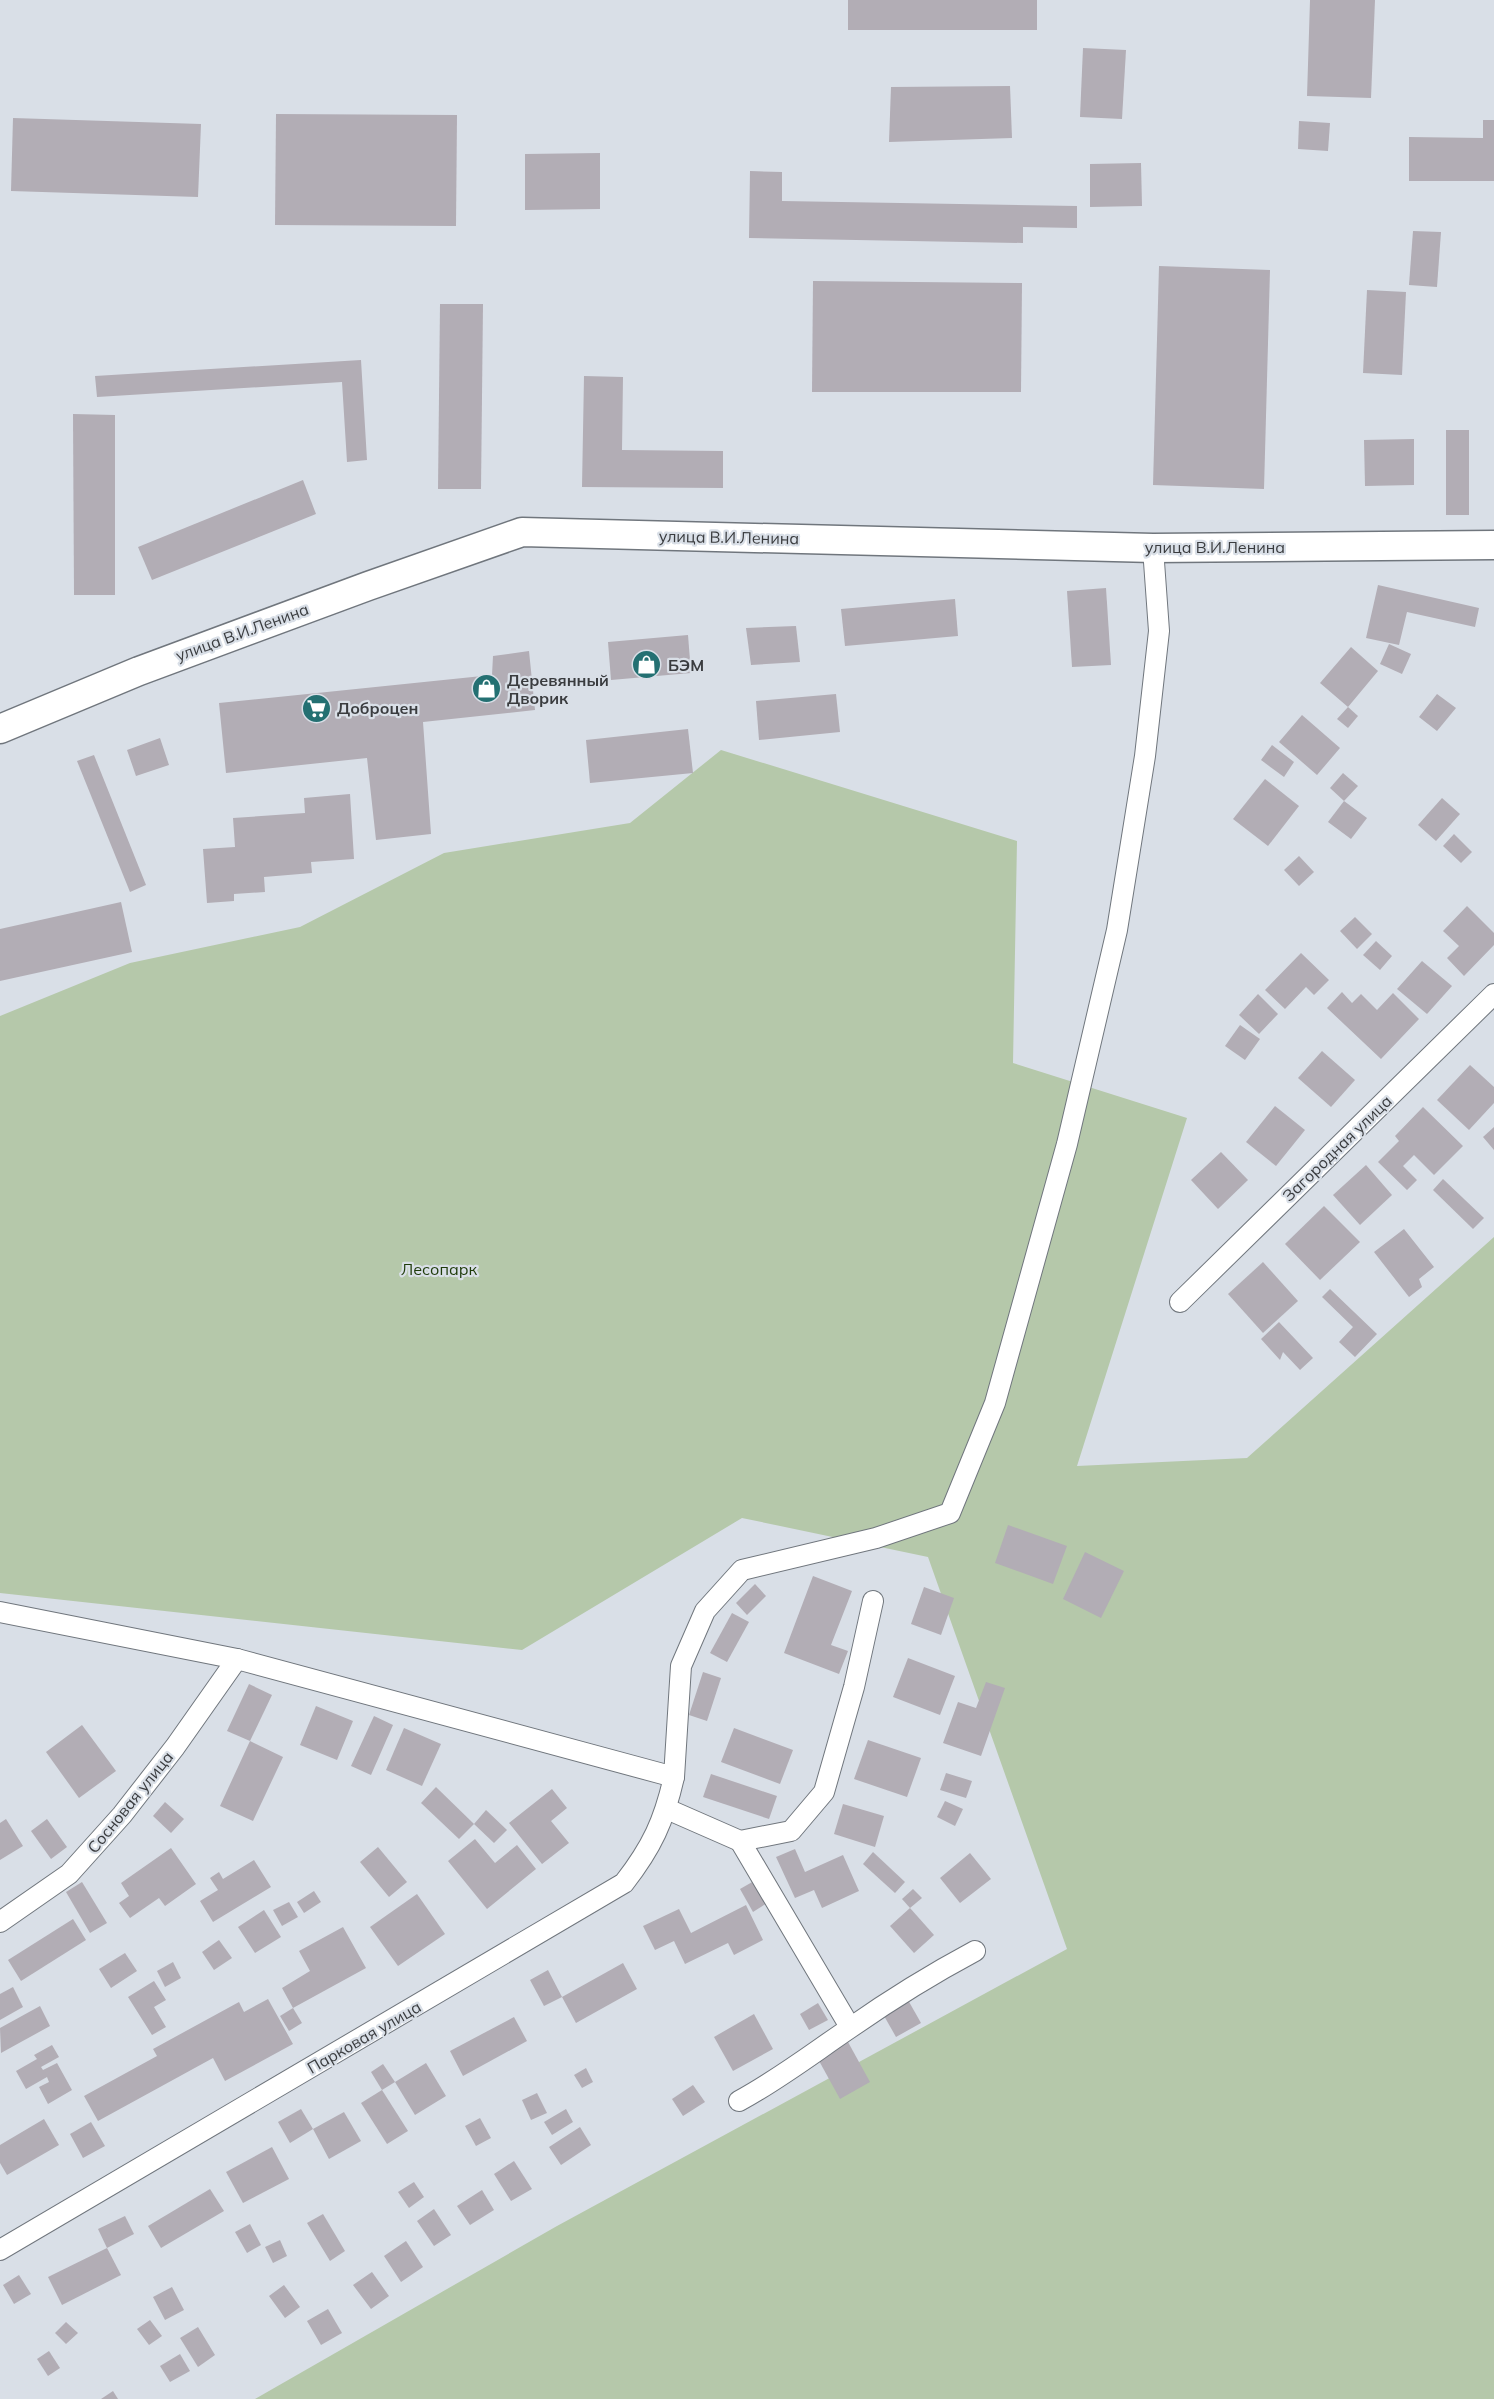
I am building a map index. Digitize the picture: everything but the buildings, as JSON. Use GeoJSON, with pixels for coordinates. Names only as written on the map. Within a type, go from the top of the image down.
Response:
{"type":"FeatureCollection","features":[{"type":"Feature","properties":{"kind":"main road","name":"улица В.И.Ленина"},"geometry":{"type":"LineString","coordinates":[[0,729],[139,671],[522,532],[1153,548],[1494,544]]}},
{"type":"Feature","properties":{"kind":"street","name":"Парковая улица"},"geometry":{"type":"LineString","coordinates":[[0,2250],[624,1882],[646,1854],[667,1809],[674,1776],[681,1666],[705,1611],[742,1570],[876,1538],[950,1513],[995,1403],[1067,1144],[1117,930],[1145,756],[1159,631],[1153,548]]}},
{"type":"Feature","properties":{"kind":"street","name":"Загородная улица"},"geometry":{"type":"LineString","coordinates":[[1180,1302],[1494,994]]}},
{"type":"Feature","properties":{"kind":"street"},"geometry":{"type":"LineString","coordinates":[[667,1809],[740,1841],[790,1831],[824,1792],[855,1686],[873,1601]]}},
{"type":"Feature","properties":{"kind":"street"},"geometry":{"type":"LineString","coordinates":[[0,1611],[237,1659],[674,1776]]}},
{"type":"Feature","properties":{"kind":"street","name":"Сосновая улица"},"geometry":{"type":"LineString","coordinates":[[0,1922],[69,1874],[122,1815],[237,1659]]}},
{"type":"Feature","properties":{"kind":"street"},"geometry":{"type":"LineString","coordinates":[[740,1841],[850,2027]]}},
{"type":"Feature","properties":{"kind":"street"},"geometry":{"type":"LineString","coordinates":[[739,2101],[764,2088],[850,2027],[936,1972],[975,1951]]}},
{"type":"Feature","properties":{"kind":"green space","name":"Лесопарк"},"geometry":{"type":"Polygon","coordinates":[[[721,750],[1017,841],[1013,1063],[1187,1118],[1077,1466],[1247,1458],[1494,1237],[1494,2399],[255,2399],[557,2226],[1067,1949],[928,1557],[742,1518],[522,1650],[0,1593],[0,1016],[130,963],[300,927],[444,853],[630,823],[721,750]]]}},
{"type":"Feature","properties":{"kind":"place","name":"БЭМ"},"geometry":{"type":"Point","coordinates":[647,665]}},
{"type":"Feature","properties":{"kind":"place","name":"Деревянный Дворик"},"geometry":{"type":"Point","coordinates":[486,689]}},
{"type":"Feature","properties":{"kind":"place","name":"Доброцен"},"geometry":{"type":"Point","coordinates":[316,708]}}]}
